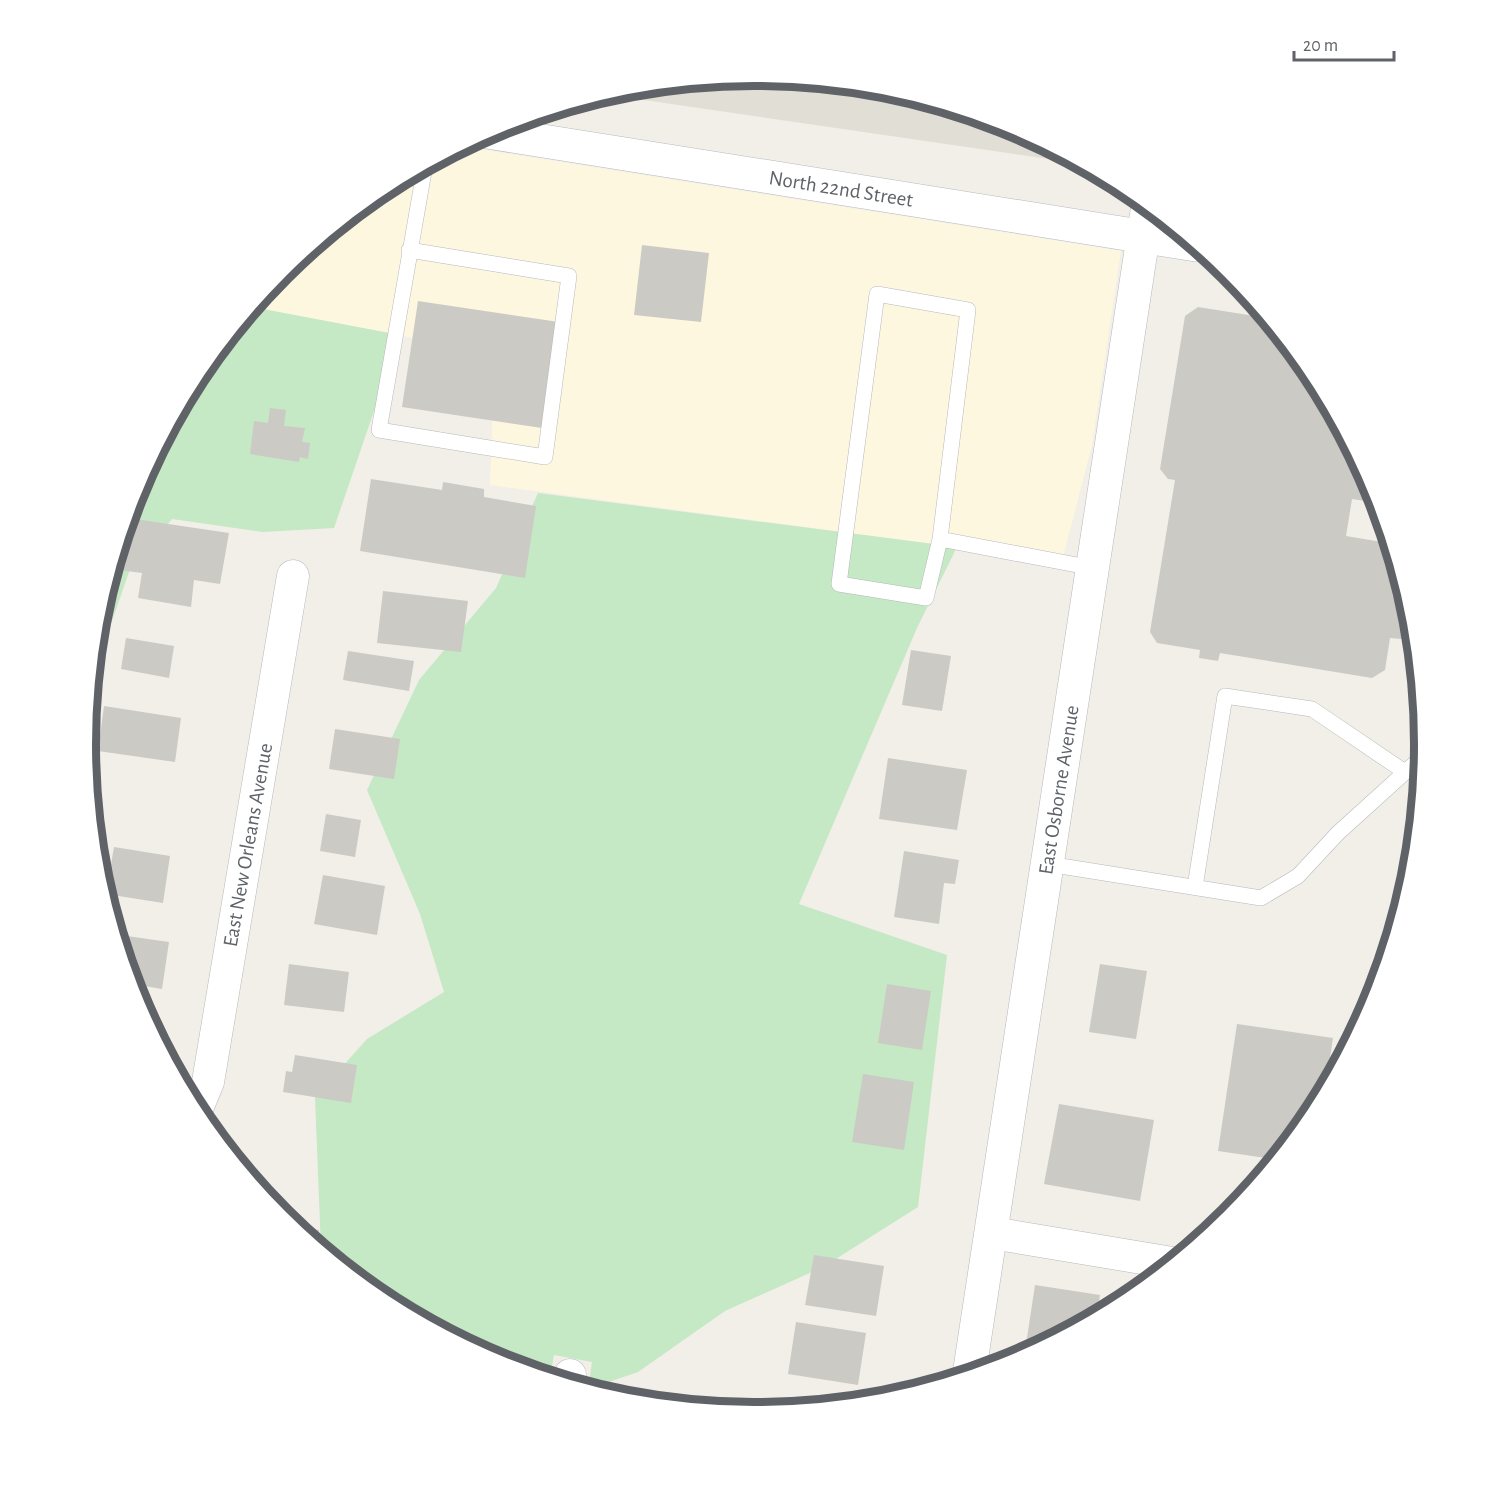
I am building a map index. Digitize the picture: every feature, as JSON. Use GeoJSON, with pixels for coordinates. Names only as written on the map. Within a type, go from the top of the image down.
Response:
{"type":"FeatureCollection","features":[{"type":"Feature","properties":{"kind":"street","name":"North 22nd Street"},"geometry":{"type":"LineString","coordinates":[[506,135],[1146,221],[1167,231]]}},
{"type":"Feature","properties":{"kind":"street","name":"East Osborne Avenue"},"geometry":{"type":"LineString","coordinates":[[970,1367],[1146,221]]}},
{"type":"Feature","properties":{"kind":"street","name":"East New Orleans Avenue"},"geometry":{"type":"LineString","coordinates":[[201,1100],[208,1082],[293,576]]}},
{"type":"Feature","properties":{"kind":"street"},"geometry":{"type":"LineString","coordinates":[[992,1233],[1162,1261]]}},
{"type":"Feature","properties":{"kind":"lane"},"geometry":{"type":"LineString","coordinates":[[409,250],[570,276],[545,457],[379,430],[409,250],[423,176]]}},
{"type":"Feature","properties":{"kind":"lane"},"geometry":{"type":"LineString","coordinates":[[877,294],[968,310],[940,539],[926,598],[838,584],[877,294]]}},
{"type":"Feature","properties":{"kind":"lane"},"geometry":{"type":"LineString","coordinates":[[940,539],[1093,568]]}},
{"type":"Feature","properties":{"kind":"lane"},"geometry":{"type":"LineString","coordinates":[[1195,887],[1225,696],[1312,709],[1405,772]]}},
{"type":"Feature","properties":{"kind":"lane"},"geometry":{"type":"LineString","coordinates":[[1048,864],[1261,898],[1298,876],[1338,832],[1413,765]]}},
{"type":"Feature","properties":{"kind":"shaded area"},"geometry":{"type":"Polygon","coordinates":[[[712,87],[798,87],[841,91],[883,98],[967,120],[1060,161],[629,98],[712,87]]]}},
{"type":"Feature","properties":{"kind":"shaded area"},"geometry":{"type":"Polygon","coordinates":[[[475,148],[1121,251],[1092,445],[1062,561],[490,485],[495,354],[261,309],[289,278],[354,222],[389,196],[475,148]]]}},
{"type":"Feature","properties":{"kind":"green space"},"geometry":{"type":"Polygon","coordinates":[[[261,309],[400,335],[334,528],[263,532],[172,519],[129,572],[105,643],[119,574],[131,532],[164,453],[207,378],[261,309]]]}},
{"type":"Feature","properties":{"kind":"green space"},"geometry":{"type":"Polygon","coordinates":[[[538,493],[957,547],[917,628],[799,904],[947,955],[918,1207],[823,1267],[725,1311],[638,1372],[602,1384],[589,1381],[592,1362],[554,1355],[551,1370],[464,1335],[389,1292],[321,1239],[315,1097],[367,1039],[444,992],[420,914],[367,790],[419,680],[496,588],[538,493]]]}},
{"type":"Feature","properties":{"kind":"building"},"geometry":{"type":"Polygon","coordinates":[[[642,245],[709,253],[701,322],[634,315],[642,245]]]}},
{"type":"Feature","properties":{"kind":"building"},"geometry":{"type":"Polygon","coordinates":[[[418,301],[559,322],[542,428],[402,407],[418,301]]]}},
{"type":"Feature","properties":{"kind":"building"},"geometry":{"type":"Polygon","coordinates":[[[1198,307],[1255,316],[1303,378],[1346,453],[1367,501],[1352,499],[1346,536],[1382,542],[1403,627],[1401,639],[1390,638],[1385,670],[1372,678],[1220,653],[1218,661],[1199,658],[1200,650],[1157,643],[1150,632],[1175,480],[1168,479],[1160,469],[1185,316],[1198,307]]]}},
{"type":"Feature","properties":{"kind":"building"},"geometry":{"type":"Polygon","coordinates":[[[270,408],[286,410],[284,426],[305,428],[302,442],[310,443],[308,459],[300,457],[299,462],[250,454],[254,421],[268,423],[270,408]]]}},
{"type":"Feature","properties":{"kind":"building"},"geometry":{"type":"Polygon","coordinates":[[[371,479],[442,490],[443,482],[484,489],[484,497],[536,506],[525,578],[360,551],[371,479]]]}},
{"type":"Feature","properties":{"kind":"building"},"geometry":{"type":"Polygon","coordinates":[[[136,519],[229,533],[220,584],[194,580],[191,607],[138,598],[142,573],[120,570],[136,519]]]}},
{"type":"Feature","properties":{"kind":"building"},"geometry":{"type":"Polygon","coordinates":[[[383,591],[468,601],[461,652],[377,643],[383,591]]]}},
{"type":"Feature","properties":{"kind":"building"},"geometry":{"type":"Polygon","coordinates":[[[126,638],[174,646],[169,678],[121,669],[126,638]]]}},
{"type":"Feature","properties":{"kind":"building"},"geometry":{"type":"Polygon","coordinates":[[[911,650],[951,656],[942,711],[902,705],[911,650]]]}},
{"type":"Feature","properties":{"kind":"building"},"geometry":{"type":"Polygon","coordinates":[[[348,651],[414,661],[409,691],[343,680],[348,651]]]}},
{"type":"Feature","properties":{"kind":"building"},"geometry":{"type":"Polygon","coordinates":[[[104,706],[181,718],[175,762],[98,751],[104,706]]]}},
{"type":"Feature","properties":{"kind":"building"},"geometry":{"type":"Polygon","coordinates":[[[335,729],[400,739],[394,779],[329,769],[335,729]]]}},
{"type":"Feature","properties":{"kind":"building"},"geometry":{"type":"Polygon","coordinates":[[[888,758],[967,770],[957,830],[879,819],[888,758]]]}},
{"type":"Feature","properties":{"kind":"building"},"geometry":{"type":"Polygon","coordinates":[[[326,814],[361,820],[355,857],[320,851],[326,814]]]}},
{"type":"Feature","properties":{"kind":"building"},"geometry":{"type":"Polygon","coordinates":[[[114,847],[170,856],[163,903],[115,895],[109,874],[114,847]]]}},
{"type":"Feature","properties":{"kind":"building"},"geometry":{"type":"Polygon","coordinates":[[[904,851],[959,860],[955,884],[944,883],[939,924],[894,917],[904,851]]]}},
{"type":"Feature","properties":{"kind":"building"},"geometry":{"type":"Polygon","coordinates":[[[323,875],[385,886],[377,935],[314,924],[323,875]]]}},
{"type":"Feature","properties":{"kind":"building"},"geometry":{"type":"Polygon","coordinates":[[[125,936],[169,942],[162,989],[143,986],[125,936]]]}},
{"type":"Feature","properties":{"kind":"building"},"geometry":{"type":"Polygon","coordinates":[[[289,964],[349,972],[344,1012],[284,1005],[289,964]]]}},
{"type":"Feature","properties":{"kind":"building"},"geometry":{"type":"Polygon","coordinates":[[[1100,964],[1147,971],[1136,1039],[1089,1032],[1100,964]]]}},
{"type":"Feature","properties":{"kind":"building"},"geometry":{"type":"Polygon","coordinates":[[[887,984],[931,991],[922,1050],[878,1043],[887,984]]]}},
{"type":"Feature","properties":{"kind":"building"},"geometry":{"type":"Polygon","coordinates":[[[1237,1024],[1333,1038],[1329,1066],[1325,1073],[1303,1110],[1266,1159],[1218,1151],[1237,1024]]]}},
{"type":"Feature","properties":{"kind":"building"},"geometry":{"type":"Polygon","coordinates":[[[295,1055],[357,1065],[351,1103],[283,1092],[286,1071],[292,1072],[295,1055]]]}},
{"type":"Feature","properties":{"kind":"building"},"geometry":{"type":"Polygon","coordinates":[[[863,1074],[914,1082],[904,1150],[852,1142],[863,1074]]]}},
{"type":"Feature","properties":{"kind":"building"},"geometry":{"type":"Polygon","coordinates":[[[1059,1104],[1154,1120],[1140,1201],[1044,1184],[1059,1104]]]}},
{"type":"Feature","properties":{"kind":"building"},"geometry":{"type":"Polygon","coordinates":[[[310,1229],[319,1230],[318,1236],[310,1229]]]}},
{"type":"Feature","properties":{"kind":"building"},"geometry":{"type":"Polygon","coordinates":[[[814,1255],[884,1266],[876,1316],[805,1305],[814,1255]]]}},
{"type":"Feature","properties":{"kind":"building"},"geometry":{"type":"Polygon","coordinates":[[[1035,1285],[1100,1295],[1099,1305],[1026,1344],[1035,1285]]]}},
{"type":"Feature","properties":{"kind":"building"},"geometry":{"type":"Polygon","coordinates":[[[796,1322],[866,1333],[858,1385],[788,1374],[796,1322]]]}}]}
